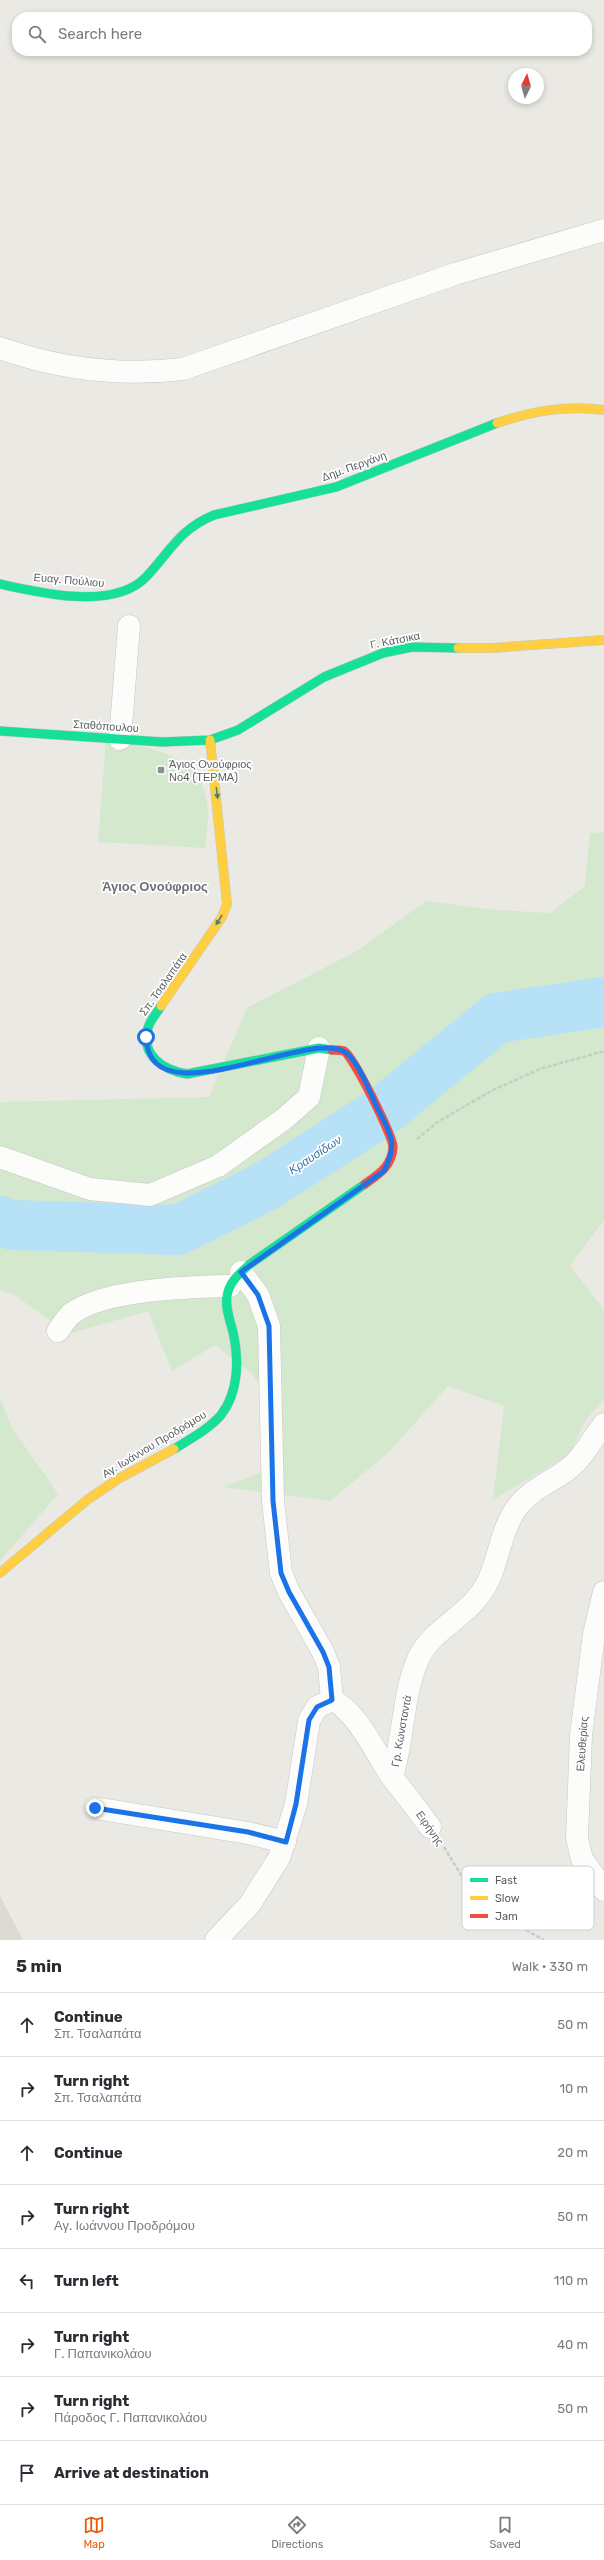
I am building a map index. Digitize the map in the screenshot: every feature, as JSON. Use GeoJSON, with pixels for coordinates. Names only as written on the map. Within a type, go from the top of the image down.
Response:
{"type":"FeatureCollection","features":[{"type":"Feature","properties":{"kind":"street"},"geometry":{"type":"LineString","coordinates":[[0,348],[56,364],[96,370],[152,373],[183,369],[455,274],[604,230]]}},
{"type":"Feature","properties":{"kind":"street","name":"Δημ. Περγάνη"},"geometry":{"type":"LineString","coordinates":[[135,586],[145,578],[175,539],[197,521],[214,515],[328,489],[382,469],[449,440],[509,420],[565,408],[591,407],[604,410]]}},
{"type":"Feature","properties":{"kind":"street","name":"Ευαγ. Πούλιου"},"geometry":{"type":"LineString","coordinates":[[0,584],[94,595],[110,595],[135,586]]}},
{"type":"Feature","properties":{"kind":"street"},"geometry":{"type":"LineString","coordinates":[[120,738],[129,626]]}},
{"type":"Feature","properties":{"kind":"street","name":"Γ. Κάτσικα"},"geometry":{"type":"LineString","coordinates":[[210,740],[238,730],[324,677],[384,653],[412,647],[492,648],[604,640]]}},
{"type":"Feature","properties":{"kind":"street","name":"Σταθόπουλου"},"geometry":{"type":"LineString","coordinates":[[0,731],[162,742],[210,740]]}},
{"type":"Feature","properties":{"kind":"street","name":"Σπ. Τσαλαπάτα"},"geometry":{"type":"LineString","coordinates":[[210,740],[227,887],[227,904],[222,917],[148,1026],[146,1037],[149,1051],[158,1064],[164,1068],[177,1073],[187,1074],[319,1048],[338,1049],[348,1054],[366,1084],[393,1145]]}},
{"type":"Feature","properties":{"kind":"street"},"geometry":{"type":"LineString","coordinates":[[0,1157],[90,1189],[150,1195],[218,1166],[284,1119],[309,1097],[319,1048]]}},
{"type":"Feature","properties":{"kind":"street"},"geometry":{"type":"LineString","coordinates":[[58,1331],[72,1313],[108,1299],[235,1279],[384,1171],[391,1158],[393,1145]]}},
{"type":"Feature","properties":{"kind":"street"},"geometry":{"type":"LineString","coordinates":[[216,1940],[259,1892],[286,1842],[296,1804],[309,1720],[317,1707],[332,1700],[329,1667],[323,1652],[289,1592],[281,1573],[273,1501],[269,1326],[258,1295],[235,1279]]}},
{"type":"Feature","properties":{"kind":"street","name":"Αγ. Ιωάννου Προδρόμου"},"geometry":{"type":"LineString","coordinates":[[0,1573],[90,1498],[118,1479],[201,1431],[221,1415],[230,1398],[236,1376],[235,1346],[226,1306],[235,1279]]}},
{"type":"Feature","properties":{"kind":"street","name":"Γρ. Κωνσταντά"},"geometry":{"type":"LineString","coordinates":[[392,1777],[399,1751],[404,1707],[422,1651],[434,1636],[472,1604],[486,1585],[492,1572],[504,1528],[518,1505],[540,1487],[570,1468],[604,1424]]}},
{"type":"Feature","properties":{"kind":"street","name":"Ελευθερίας"},"geometry":{"type":"LineString","coordinates":[[587,1866],[582,1859],[577,1838],[581,1735],[596,1686],[594,1634],[604,1592]]}},
{"type":"Feature","properties":{"kind":"street","name":"Ειρήνης"},"geometry":{"type":"LineString","coordinates":[[332,1700],[343,1706],[353,1717],[392,1777],[430,1827]]}},
{"type":"Feature","properties":{"kind":"street"},"geometry":{"type":"LineString","coordinates":[[95,1808],[248,1832],[286,1842]]}},
{"type":"Feature","properties":{"kind":"street","name":"Ελευθερίας"},"geometry":{"type":"LineString","coordinates":[[594,1876],[604,1890]]}},
{"type":"Feature","properties":{"kind":"path"},"geometry":{"type":"LineString","coordinates":[[393,1145],[413,1142],[439,1121],[493,1090],[540,1069],[604,1051]]}},
{"type":"Feature","properties":{"kind":"path","name":"Ειρήνης"},"geometry":{"type":"LineString","coordinates":[[430,1827],[462,1877]]}},
{"type":"Feature","properties":{"kind":"path","name":"Ειρήνης"},"geometry":{"type":"LineString","coordinates":[[525,1930],[544,1940]]}},
{"type":"Feature","properties":{"kind":"shaded area"},"geometry":{"type":"Polygon","coordinates":[[[0,1896],[23,1940],[0,1940],[0,1896]]]}},
{"type":"Feature","properties":{"kind":"green space"},"geometry":{"type":"Polygon","coordinates":[[[106,739],[141,746],[174,757],[188,766],[199,778],[206,794],[208,814],[205,848],[98,842],[106,739]]]}},
{"type":"Feature","properties":{"kind":"green space"},"geometry":{"type":"Polygon","coordinates":[[[604,832],[604,1220],[570,1266],[604,1309],[604,1398],[584,1423],[570,1454],[493,1500],[504,1406],[448,1386],[388,1453],[330,1501],[223,1487],[282,1464],[281,1413],[251,1373],[215,1345],[172,1371],[148,1311],[68,1334],[16,1296],[0,1290],[0,1102],[209,1097],[247,1008],[357,951],[426,901],[495,910],[550,913],[585,886],[590,833],[604,832]]]}},
{"type":"Feature","properties":{"kind":"green space"},"geometry":{"type":"Polygon","coordinates":[[[0,1398],[12,1428],[58,1494],[0,1561],[0,1398]]]}},
{"type":"Feature","properties":{"kind":"waterway","name":"Κραυσίδων"},"geometry":{"type":"LineString","coordinates":[[0,1221],[13,1225],[178,1230],[266,1186],[383,1111],[497,1018],[604,1002]]}},
{"type":"Feature","properties":{"kind":"traffic: fast"},"geometry":{"type":"LineString","coordinates":[[0,584],[56,595],[97,596],[116,593],[133,587],[147,576],[184,534],[202,521],[214,515],[336,487],[497,423]]}},
{"type":"Feature","properties":{"kind":"traffic: fast"},"geometry":{"type":"LineString","coordinates":[[0,731],[162,742],[210,740],[238,730],[324,677],[383,653],[412,647],[458,648]]}},
{"type":"Feature","properties":{"kind":"traffic: fast"},"geometry":{"type":"LineString","coordinates":[[161,1006],[149,1025],[146,1038],[147,1046],[150,1053],[156,1060],[162,1065],[178,1072],[187,1074],[319,1048],[332,1050]]}},
{"type":"Feature","properties":{"kind":"traffic: fast"},"geometry":{"type":"LineString","coordinates":[[174,1449],[211,1425],[221,1415],[231,1396],[237,1364],[235,1342],[227,1310],[227,1296],[230,1286],[239,1274],[250,1264],[365,1184]]}},
{"type":"Feature","properties":{"kind":"traffic: slow"},"geometry":{"type":"LineString","coordinates":[[497,423],[524,415],[550,410],[576,408],[604,410]]}},
{"type":"Feature","properties":{"kind":"traffic: slow"},"geometry":{"type":"LineString","coordinates":[[458,648],[492,648],[604,640]]}},
{"type":"Feature","properties":{"kind":"traffic: slow"},"geometry":{"type":"LineString","coordinates":[[161,1006],[222,917],[227,904],[210,740]]}},
{"type":"Feature","properties":{"kind":"traffic: slow"},"geometry":{"type":"LineString","coordinates":[[0,1573],[87,1500],[118,1479],[174,1449]]}},
{"type":"Feature","properties":{"kind":"traffic: jam"},"geometry":{"type":"LineString","coordinates":[[332,1050],[344,1051],[349,1056],[372,1097],[387,1128],[393,1147],[390,1159],[384,1169],[365,1184]]}},
{"type":"Feature","properties":{"kind":"place","name":"Άγιος Ονούφριος Νο4 (ΤΕΡΜΑ)"},"geometry":{"type":"Point","coordinates":[161,770]}},
{"type":"Feature","properties":{"kind":"district","name":"Άγιος Ονούφριος"},"geometry":{"type":"Point","coordinates":[155,886]}},
{"type":"Feature","properties":{"kind":"route"},"geometry":{"type":"LineString","coordinates":[[95,1808],[248,1832],[286,1842],[300,1784],[302,1755],[309,1720],[317,1707],[324,1702],[332,1700],[329,1667],[323,1652],[304,1616],[289,1592],[281,1573],[276,1542],[273,1501],[269,1326],[266,1312],[258,1295],[241,1272],[250,1264],[384,1171],[391,1158],[393,1145],[366,1084],[352,1059],[344,1051],[328,1047],[319,1048],[215,1070],[187,1074],[171,1072],[158,1064],[149,1051],[146,1043],[146,1037]]}}]}
